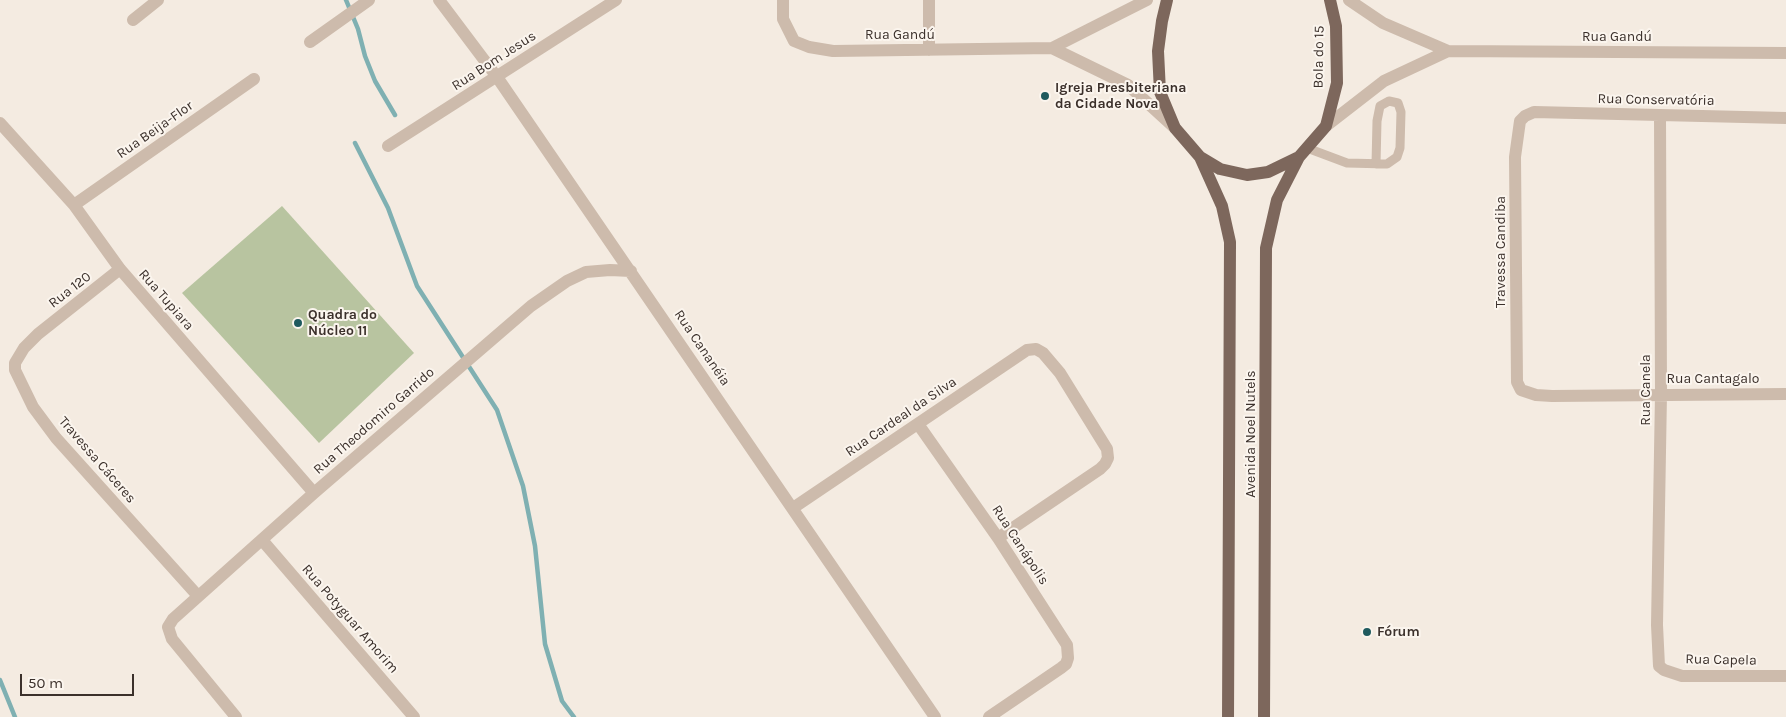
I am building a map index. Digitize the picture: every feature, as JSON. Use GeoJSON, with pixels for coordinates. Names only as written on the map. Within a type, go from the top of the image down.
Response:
{"type":"FeatureCollection","features":[{"type":"Feature","properties":{"kind":"main road","name":"Bola do 15"},"geometry":{"type":"LineString","coordinates":[[1167,0],[1158,51],[1160,92],[1175,128],[1200,157],[1220,169],[1247,175],[1268,172],[1303,153],[1326,126],[1337,83],[1336,26],[1330,0]]}},
{"type":"Feature","properties":{"kind":"main road","name":"Avenida Noel Nutels"},"geometry":{"type":"LineString","coordinates":[[1264,717],[1266,248],[1276,200],[1303,153]]}},
{"type":"Feature","properties":{"kind":"main road","name":"Avenida Noel Nutels"},"geometry":{"type":"LineString","coordinates":[[1200,157],[1222,206],[1230,242],[1228,717]]}},
{"type":"Feature","properties":{"kind":"street"},"geometry":{"type":"LineString","coordinates":[[133,20],[158,0]]}},
{"type":"Feature","properties":{"kind":"street"},"geometry":{"type":"LineString","coordinates":[[310,42],[369,0]]}},
{"type":"Feature","properties":{"kind":"street","name":"Rua Cananéia"},"geometry":{"type":"LineString","coordinates":[[439,0],[497,77],[935,717]]}},
{"type":"Feature","properties":{"kind":"street","name":"Rua Bom Jesus"},"geometry":{"type":"LineString","coordinates":[[388,146],[616,0]]}},
{"type":"Feature","properties":{"kind":"street","name":"Rua Gandú"},"geometry":{"type":"LineString","coordinates":[[783,0],[783,19],[794,40],[809,47],[833,51],[1052,48],[1147,0]]}},
{"type":"Feature","properties":{"kind":"street"},"geometry":{"type":"LineString","coordinates":[[929,0],[929,50]]}},
{"type":"Feature","properties":{"kind":"street","name":"Rua Gandú"},"geometry":{"type":"LineString","coordinates":[[1349,0],[1382,23],[1448,51],[1786,53]]}},
{"type":"Feature","properties":{"kind":"street","name":"Rua Gandú"},"geometry":{"type":"LineString","coordinates":[[1052,48],[1128,85],[1175,128]]}},
{"type":"Feature","properties":{"kind":"street","name":"Rua Gandú"},"geometry":{"type":"LineString","coordinates":[[1326,126],[1384,80],[1448,51]]}},
{"type":"Feature","properties":{"kind":"street","name":"Rua Beija-Flor"},"geometry":{"type":"LineString","coordinates":[[74,206],[254,79]]}},
{"type":"Feature","properties":{"kind":"street","name":"Rua Conservatória"},"geometry":{"type":"LineString","coordinates":[[1525,116],[1534,112],[1544,111],[1786,118]]}},
{"type":"Feature","properties":{"kind":"street","name":"Rua Canela"},"geometry":{"type":"LineString","coordinates":[[1659,666],[1657,625],[1661,394],[1660,115]]}},
{"type":"Feature","properties":{"kind":"street","name":"Travessa Candiba"},"geometry":{"type":"LineString","coordinates":[[1521,390],[1517,382],[1515,157],[1520,121],[1525,116]]}},
{"type":"Feature","properties":{"kind":"street","name":"Rua Tupiara"},"geometry":{"type":"LineString","coordinates":[[0,123],[74,206],[120,269],[314,493]]}},
{"type":"Feature","properties":{"kind":"street","name":"Rua 120"},"geometry":{"type":"LineString","coordinates":[[38,334],[120,269]]}},
{"type":"Feature","properties":{"kind":"street","name":"Rua Theodomiro Garrido"},"geometry":{"type":"LineString","coordinates":[[236,717],[172,639],[168,627],[173,619],[314,493],[531,306],[567,281],[586,272],[631,271]]}},
{"type":"Feature","properties":{"kind":"street","name":"Travessa Cáceres"},"geometry":{"type":"LineString","coordinates":[[38,334],[24,348],[14,363],[18,379],[33,407],[56,438],[198,596]]}},
{"type":"Feature","properties":{"kind":"street","name":"Rua Cardeal da Silva"},"geometry":{"type":"LineString","coordinates":[[793,508],[1027,350],[1036,349],[1043,353],[1060,373],[1107,449],[1108,458],[1100,470],[998,538]]}},
{"type":"Feature","properties":{"kind":"street","name":"Rua Cantagalo"},"geometry":{"type":"LineString","coordinates":[[1521,390],[1536,395],[1552,396],[1786,394]]}},
{"type":"Feature","properties":{"kind":"street","name":"Rua Canápolis"},"geometry":{"type":"LineString","coordinates":[[918,424],[998,538],[1067,645],[1068,658],[1066,664],[989,717]]}},
{"type":"Feature","properties":{"kind":"street","name":"Rua Potyguar Amorim"},"geometry":{"type":"LineString","coordinates":[[262,540],[414,717]]}},
{"type":"Feature","properties":{"kind":"street","name":"Rua Capela"},"geometry":{"type":"LineString","coordinates":[[1659,666],[1664,670],[1682,676],[1786,676]]}},
{"type":"Feature","properties":{"kind":"lane"},"geometry":{"type":"LineString","coordinates":[[1303,153],[1347,163],[1376,164],[1387,164],[1397,157],[1400,148],[1401,112],[1398,103],[1389,100],[1380,106],[1377,120],[1376,164]]}},
{"type":"Feature","properties":{"kind":"green space","name":"Quadra do Núcleo 11"},"geometry":{"type":"Polygon","coordinates":[[[282,206],[414,353],[319,443],[182,293],[282,206]]]}},
{"type":"Feature","properties":{"kind":"waterway"},"geometry":{"type":"LineString","coordinates":[[346,0],[358,29],[365,56],[375,81],[395,115]]}},
{"type":"Feature","properties":{"kind":"waterway"},"geometry":{"type":"LineString","coordinates":[[355,143],[388,208],[417,286],[497,410],[523,486],[535,546],[545,644],[562,701],[574,717]]}},
{"type":"Feature","properties":{"kind":"waterway"},"geometry":{"type":"LineString","coordinates":[[0,680],[15,717]]}},
{"type":"Feature","properties":{"kind":"place","name":"Igreja Presbiteriana da Cidade Nova"},"geometry":{"type":"Point","coordinates":[1045,96]}},
{"type":"Feature","properties":{"kind":"place","name":"Quadra do Núcleo 11"},"geometry":{"type":"Point","coordinates":[298,323]}},
{"type":"Feature","properties":{"kind":"place","name":"Fórum"},"geometry":{"type":"Point","coordinates":[1367,632]}}]}
